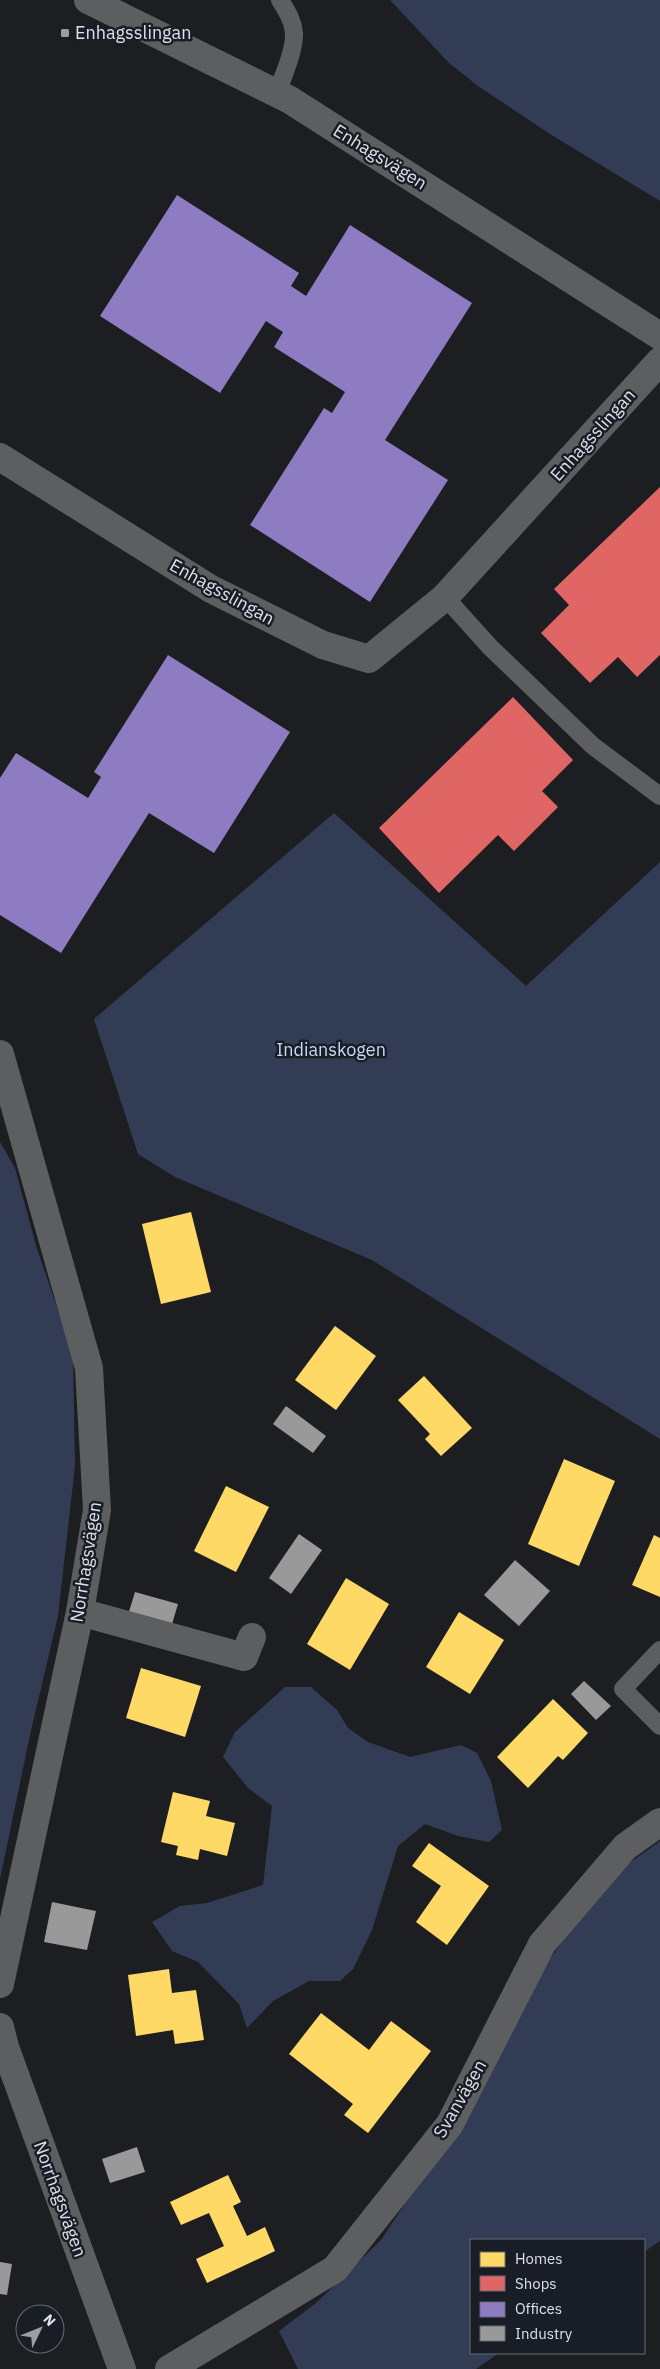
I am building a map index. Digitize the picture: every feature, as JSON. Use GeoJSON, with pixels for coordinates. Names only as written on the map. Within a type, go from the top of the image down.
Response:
{"type":"FeatureCollection","features":[{"type":"Feature","properties":{"kind":"street","name":"Enhagsvägen"},"geometry":{"type":"LineString","coordinates":[[88,0],[298,106],[660,336]]}},
{"type":"Feature","properties":{"kind":"street","name":"Enhagsslingan"},"geometry":{"type":"LineString","coordinates":[[0,458],[212,589],[323,645],[369,659],[445,597],[660,361]]}},
{"type":"Feature","properties":{"kind":"street","name":"Norrhagsvägen"},"geometry":{"type":"LineString","coordinates":[[0,1054],[89,1368],[97,1510],[80,1612],[0,1984]]}},
{"type":"Feature","properties":{"kind":"street"},"geometry":{"type":"LineString","coordinates":[[80,1612],[244,1657],[252,1637]]}},
{"type":"Feature","properties":{"kind":"street","name":"Svanvägen"},"geometry":{"type":"LineString","coordinates":[[169,2369],[335,2269],[450,2124],[542,1944],[625,1847],[660,1822]]}},
{"type":"Feature","properties":{"kind":"street","name":"Norrhagsvägen"},"geometry":{"type":"LineString","coordinates":[[0,2028],[8,2056],[122,2369]]}},
{"type":"Feature","properties":{"kind":"lane"},"geometry":{"type":"LineString","coordinates":[[276,94],[286,69],[294,34],[290,18],[280,0]]}},
{"type":"Feature","properties":{"kind":"lane"},"geometry":{"type":"LineString","coordinates":[[445,597],[490,647],[593,746],[660,796]]}},
{"type":"Feature","properties":{"kind":"lane"},"geometry":{"type":"LineString","coordinates":[[660,1650],[623,1689],[660,1726]]}},
{"type":"Feature","properties":{"kind":"green space"},"geometry":{"type":"Polygon","coordinates":[[[390,0],[660,0],[660,201],[550,134],[478,86],[449,63],[390,0]]]}},
{"type":"Feature","properties":{"kind":"green space","name":"Indianskogen"},"geometry":{"type":"Polygon","coordinates":[[[334,813],[526,986],[660,862],[660,1439],[372,1260],[175,1177],[138,1154],[94,1019],[334,813]]]}},
{"type":"Feature","properties":{"kind":"green space"},"geometry":{"type":"Polygon","coordinates":[[[0,1142],[15,1168],[37,1249],[73,1354],[75,1466],[58,1616],[30,1735],[0,1879],[0,1142]]]}},
{"type":"Feature","properties":{"kind":"green space"},"geometry":{"type":"Polygon","coordinates":[[[285,1687],[311,1687],[337,1710],[348,1728],[368,1742],[410,1757],[461,1745],[477,1753],[491,1781],[502,1830],[489,1842],[458,1836],[425,1824],[398,1846],[372,1930],[353,1969],[340,1981],[309,1981],[273,2001],[247,2028],[239,2004],[198,1962],[172,1951],[152,1922],[180,1906],[207,1903],[263,1885],[272,1806],[248,1788],[223,1757],[235,1732],[285,1687]]]}},
{"type":"Feature","properties":{"kind":"green space"},"geometry":{"type":"Polygon","coordinates":[[[660,1841],[660,2241],[645,2251],[645,2239],[470,2239],[470,2354],[498,2354],[476,2369],[298,2369],[279,2331],[316,2303],[381,2240],[481,2088],[536,1978],[608,1878],[660,1841]]]}},
{"type":"Feature","properties":{"kind":"building: Homes"},"geometry":{"type":"Polygon","coordinates":[[[191,1212],[211,1292],[161,1304],[142,1224],[191,1212]]]}},
{"type":"Feature","properties":{"kind":"building: Homes"},"geometry":{"type":"Polygon","coordinates":[[[335,1326],[376,1356],[336,1410],[295,1380],[335,1326]]]}},
{"type":"Feature","properties":{"kind":"building: Homes"},"geometry":{"type":"Polygon","coordinates":[[[424,1376],[472,1428],[441,1456],[425,1439],[430,1434],[398,1400],[424,1376]]]}},
{"type":"Feature","properties":{"kind":"building: Homes"},"geometry":{"type":"Polygon","coordinates":[[[564,1459],[615,1481],[579,1566],[528,1544],[564,1459]]]}},
{"type":"Feature","properties":{"kind":"building: Homes"},"geometry":{"type":"Polygon","coordinates":[[[226,1486],[269,1507],[236,1572],[194,1551],[226,1486]]]}},
{"type":"Feature","properties":{"kind":"building: Homes"},"geometry":{"type":"Polygon","coordinates":[[[654,1535],[660,1538],[660,1597],[632,1585],[654,1535]]]}},
{"type":"Feature","properties":{"kind":"building: Homes"},"geometry":{"type":"Polygon","coordinates":[[[346,1578],[389,1604],[350,1670],[307,1644],[346,1578]]]}},
{"type":"Feature","properties":{"kind":"building: Homes"},"geometry":{"type":"Polygon","coordinates":[[[459,1612],[504,1640],[470,1694],[426,1667],[459,1612]]]}},
{"type":"Feature","properties":{"kind":"building: Homes"},"geometry":{"type":"Polygon","coordinates":[[[141,1668],[201,1686],[185,1737],[126,1718],[141,1668]]]}},
{"type":"Feature","properties":{"kind":"building: Homes"},"geometry":{"type":"Polygon","coordinates":[[[553,1699],[588,1733],[563,1760],[558,1756],[528,1788],[497,1757],[553,1699]]]}},
{"type":"Feature","properties":{"kind":"building: Homes"},"geometry":{"type":"Polygon","coordinates":[[[173,1792],[210,1801],[206,1816],[235,1823],[227,1856],[200,1849],[198,1860],[176,1855],[178,1846],[161,1842],[173,1792]]]}},
{"type":"Feature","properties":{"kind":"building: Homes"},"geometry":{"type":"Polygon","coordinates":[[[429,1843],[489,1886],[447,1945],[416,1922],[441,1886],[412,1866],[429,1843]]]}},
{"type":"Feature","properties":{"kind":"building: Homes"},"geometry":{"type":"Polygon","coordinates":[[[169,1969],[172,1993],[196,1990],[204,2040],[175,2044],[173,2030],[136,2036],[128,1975],[169,1969]]]}},
{"type":"Feature","properties":{"kind":"building: Homes"},"geometry":{"type":"Polygon","coordinates":[[[321,2013],[369,2050],[391,2021],[431,2051],[368,2133],[344,2115],[353,2104],[289,2054],[321,2013]]]}},
{"type":"Feature","properties":{"kind":"building: Homes"},"geometry":{"type":"Polygon","coordinates":[[[228,2175],[241,2202],[233,2206],[247,2236],[265,2227],[275,2251],[207,2283],[196,2259],[224,2246],[209,2213],[181,2225],[170,2202],[228,2175]]]}},
{"type":"Feature","properties":{"kind":"building: Shops"},"geometry":{"type":"Polygon","coordinates":[[[660,487],[660,655],[637,677],[618,657],[590,683],[541,633],[569,605],[554,589],[660,487]]]}},
{"type":"Feature","properties":{"kind":"building: Shops"},"geometry":{"type":"Polygon","coordinates":[[[513,697],[573,760],[542,791],[558,807],[514,851],[498,835],[439,893],[379,828],[513,697]]]}},
{"type":"Feature","properties":{"kind":"building: Offices"},"geometry":{"type":"Polygon","coordinates":[[[177,195],[299,273],[291,286],[306,296],[350,225],[472,303],[385,440],[448,480],[370,602],[250,525],[324,408],[332,413],[345,392],[274,347],[283,332],[266,321],[220,393],[100,316],[177,195]]]}},
{"type":"Feature","properties":{"kind":"building: Offices"},"geometry":{"type":"Polygon","coordinates":[[[168,655],[290,732],[214,853],[149,813],[61,953],[0,915],[0,778],[16,753],[88,798],[101,777],[94,772],[168,655]]]}},
{"type":"Feature","properties":{"kind":"building: Industry"},"geometry":{"type":"Polygon","coordinates":[[[286,1406],[326,1436],[313,1453],[273,1424],[286,1406]]]}},
{"type":"Feature","properties":{"kind":"building: Industry"},"geometry":{"type":"Polygon","coordinates":[[[299,1534],[322,1550],[291,1594],[269,1578],[299,1534]]]}},
{"type":"Feature","properties":{"kind":"building: Industry"},"geometry":{"type":"Polygon","coordinates":[[[515,1560],[550,1591],[519,1626],[484,1595],[515,1560]]]}},
{"type":"Feature","properties":{"kind":"building: Industry"},"geometry":{"type":"Polygon","coordinates":[[[135,1592],[178,1604],[170,1631],[127,1618],[135,1592]]]}},
{"type":"Feature","properties":{"kind":"building: Industry"},"geometry":{"type":"Polygon","coordinates":[[[584,1681],[611,1706],[596,1720],[571,1694],[584,1681]]]}},
{"type":"Feature","properties":{"kind":"building: Industry"},"geometry":{"type":"Polygon","coordinates":[[[52,1902],[96,1911],[87,1950],[44,1942],[52,1902]]]}},
{"type":"Feature","properties":{"kind":"building: Industry"},"geometry":{"type":"Polygon","coordinates":[[[137,2147],[145,2172],[110,2183],[102,2159],[137,2147]]]}},
{"type":"Feature","properties":{"kind":"building: Industry"},"geometry":{"type":"Polygon","coordinates":[[[0,2262],[12,2264],[7,2295],[0,2294],[0,2262]]]}},
{"type":"Feature","properties":{"kind":"place","name":"Enhagsslingan"},"geometry":{"type":"Point","coordinates":[65,33]}}]}
